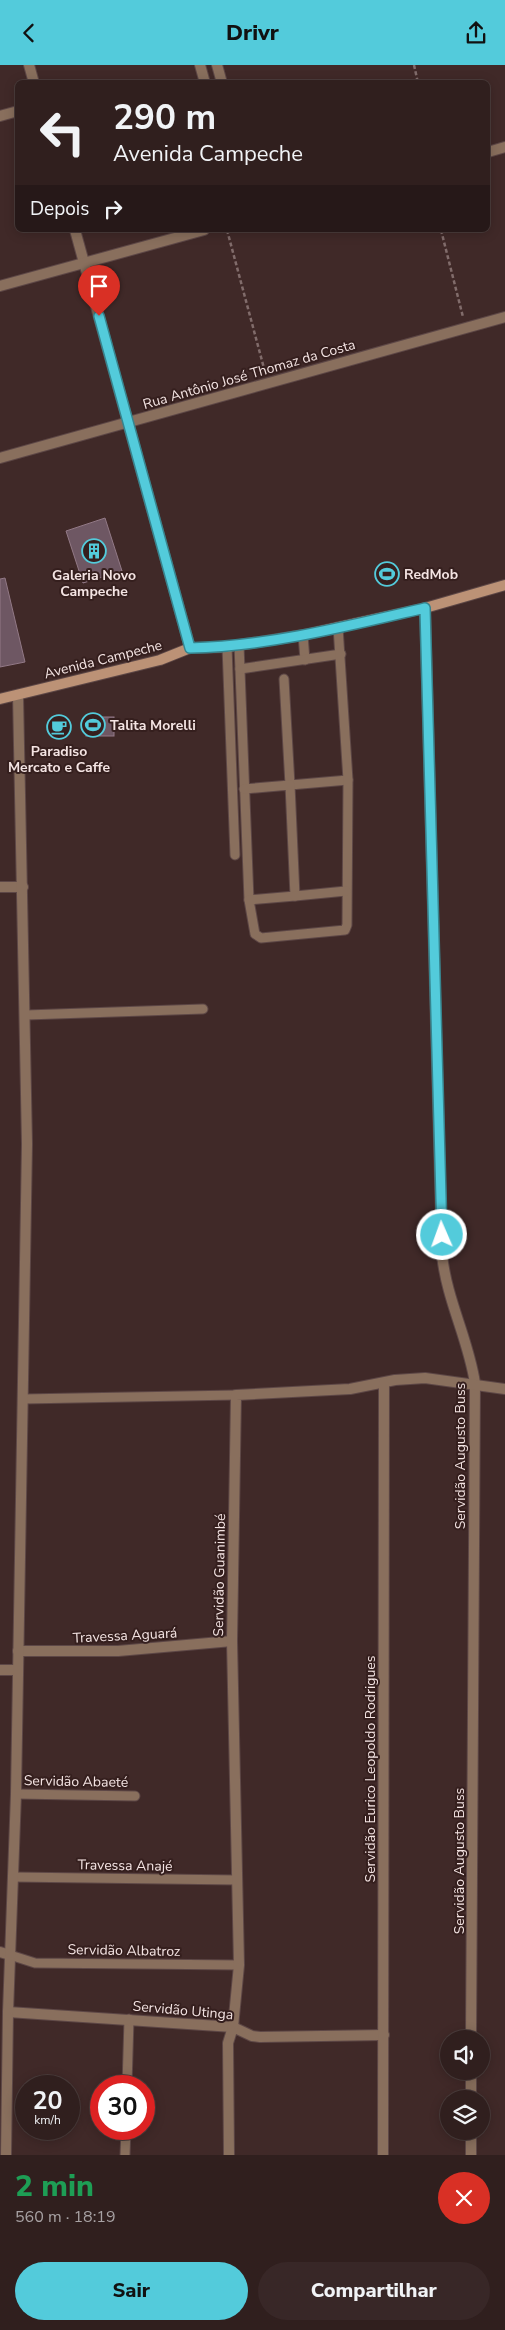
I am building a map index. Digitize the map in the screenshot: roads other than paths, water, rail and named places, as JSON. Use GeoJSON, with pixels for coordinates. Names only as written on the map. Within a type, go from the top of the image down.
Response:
{"type":"FeatureCollection","features":[{"type":"Feature","properties":{"kind":"main road","name":"Avenida Campeche"},"geometry":{"type":"LineString","coordinates":[[0,699],[160,660],[190,648],[227,647],[303,635],[425,608],[505,585]]}},
{"type":"Feature","properties":{"kind":"street"},"geometry":{"type":"LineString","coordinates":[[29,65],[33,80]]}},
{"type":"Feature","properties":{"kind":"street"},"geometry":{"type":"LineString","coordinates":[[200,65],[204,80]]}},
{"type":"Feature","properties":{"kind":"street"},"geometry":{"type":"LineString","coordinates":[[217,65],[221,80]]}},
{"type":"Feature","properties":{"kind":"street"},"geometry":{"type":"LineString","coordinates":[[0,116],[15,112]]}},
{"type":"Feature","properties":{"kind":"street"},"geometry":{"type":"LineString","coordinates":[[490,151],[505,147]]}},
{"type":"Feature","properties":{"kind":"street"},"geometry":{"type":"LineString","coordinates":[[76,232],[190,648]]}},
{"type":"Feature","properties":{"kind":"street"},"geometry":{"type":"LineString","coordinates":[[0,286],[197,232]]}},
{"type":"Feature","properties":{"kind":"street","name":"Rua Antônio José Thomaz da Costa"},"geometry":{"type":"LineString","coordinates":[[0,458],[505,317]]}},
{"type":"Feature","properties":{"kind":"street","name":"Servidão Augusto Buss"},"geometry":{"type":"LineString","coordinates":[[425,608],[442,1255],[447,1290],[467,1346],[475,1383],[471,2030]]}},
{"type":"Feature","properties":{"kind":"street"},"geometry":{"type":"LineString","coordinates":[[6,2155],[8,2012],[5,1953],[13,1877],[16,1794],[27,1145],[26,1015],[18,695]]}},
{"type":"Feature","properties":{"kind":"street"},"geometry":{"type":"LineString","coordinates":[[0,887],[23,887]]}},
{"type":"Feature","properties":{"kind":"street"},"geometry":{"type":"LineString","coordinates":[[236,1395],[350,1389],[395,1380],[425,1378],[475,1383],[505,1389]]}},
{"type":"Feature","properties":{"kind":"street","name":"Servidão Eurico Leopoldo Rodrigues"},"geometry":{"type":"LineString","coordinates":[[383,2155],[384,1383]]}},
{"type":"Feature","properties":{"kind":"street","name":"Servidão Guanimbé"},"geometry":{"type":"LineString","coordinates":[[229,2155],[228,2043],[233,2027],[238,1965],[232,1641],[236,1395]]}},
{"type":"Feature","properties":{"kind":"street","name":"Travessa Aguará"},"geometry":{"type":"LineString","coordinates":[[18,1651],[118,1651],[232,1641]]}},
{"type":"Feature","properties":{"kind":"street"},"geometry":{"type":"LineString","coordinates":[[0,1670],[18,1670]]}},
{"type":"Feature","properties":{"kind":"street","name":"Servidão Utinga"},"geometry":{"type":"LineString","coordinates":[[8,2012],[233,2027],[252,2036],[260,2037],[384,2035]]}},
{"type":"Feature","properties":{"kind":"street"},"geometry":{"type":"LineString","coordinates":[[470,2155],[471,2140]]}},
{"type":"Feature","properties":{"kind":"lane"},"geometry":{"type":"LineString","coordinates":[[239,645],[249,900],[255,934],[261,938],[345,930],[347,925],[348,780],[338,627]]}},
{"type":"Feature","properties":{"kind":"lane"},"geometry":{"type":"LineString","coordinates":[[303,635],[305,660]]}},
{"type":"Feature","properties":{"kind":"lane"},"geometry":{"type":"LineString","coordinates":[[227,647],[235,855]]}},
{"type":"Feature","properties":{"kind":"lane"},"geometry":{"type":"LineString","coordinates":[[240,669],[341,654]]}},
{"type":"Feature","properties":{"kind":"lane"},"geometry":{"type":"LineString","coordinates":[[284,679],[295,896]]}},
{"type":"Feature","properties":{"kind":"lane"},"geometry":{"type":"LineString","coordinates":[[244,789],[348,780]]}},
{"type":"Feature","properties":{"kind":"lane"},"geometry":{"type":"LineString","coordinates":[[249,900],[346,891]]}},
{"type":"Feature","properties":{"kind":"lane"},"geometry":{"type":"LineString","coordinates":[[26,1015],[204,1009]]}},
{"type":"Feature","properties":{"kind":"lane"},"geometry":{"type":"LineString","coordinates":[[23,1399],[236,1395]]}},
{"type":"Feature","properties":{"kind":"lane","name":"Servidão Abaeté"},"geometry":{"type":"LineString","coordinates":[[16,1794],[135,1796]]}},
{"type":"Feature","properties":{"kind":"lane","name":"Travessa Anajé"},"geometry":{"type":"LineString","coordinates":[[13,1877],[237,1880]]}},
{"type":"Feature","properties":{"kind":"lane","name":"Servidão Albatroz"},"geometry":{"type":"LineString","coordinates":[[5,1953],[35,1963],[238,1965]]}},
{"type":"Feature","properties":{"kind":"lane"},"geometry":{"type":"LineString","coordinates":[[127,2075],[129,2019]]}},
{"type":"Feature","properties":{"kind":"lane"},"geometry":{"type":"LineString","coordinates":[[125,2155],[126,2140]]}},
{"type":"Feature","properties":{"kind":"place","name":"Galeria Novo Campeche"},"geometry":{"type":"Point","coordinates":[94,551]}},
{"type":"Feature","properties":{"kind":"place","name":"RedMob"},"geometry":{"type":"Point","coordinates":[387,574]}},
{"type":"Feature","properties":{"kind":"place","name":"Talita Morelli"},"geometry":{"type":"Point","coordinates":[93,725]}},
{"type":"Feature","properties":{"kind":"place","name":"Paradiso Mercato e Caffe"},"geometry":{"type":"Point","coordinates":[59,727]}}]}
